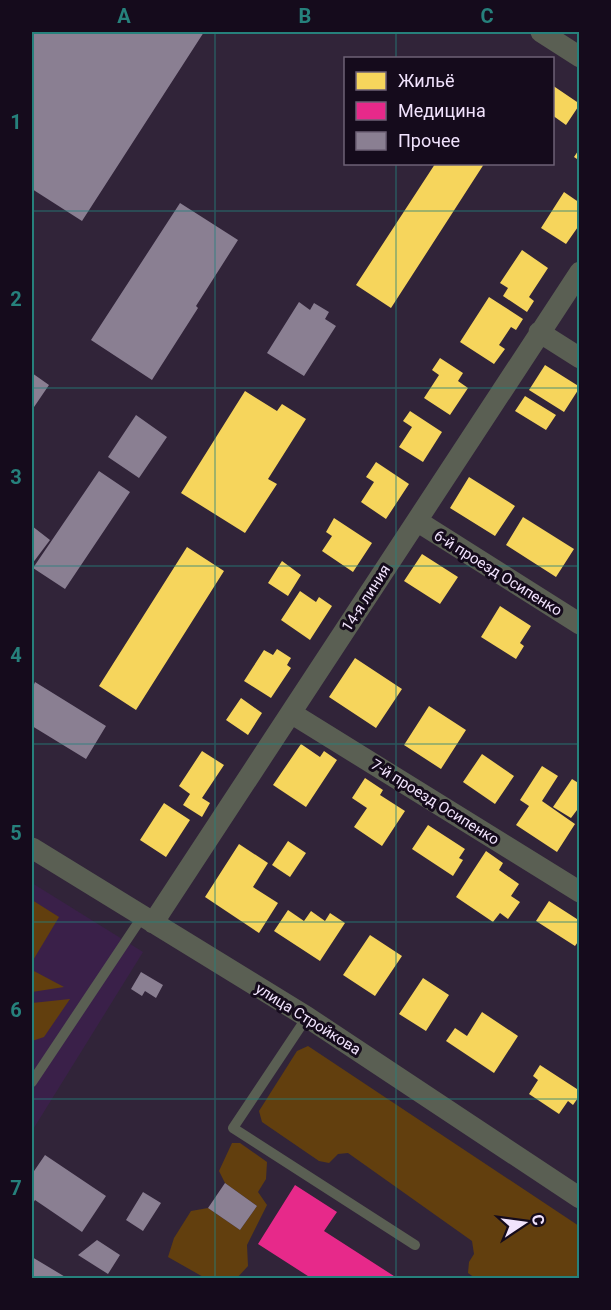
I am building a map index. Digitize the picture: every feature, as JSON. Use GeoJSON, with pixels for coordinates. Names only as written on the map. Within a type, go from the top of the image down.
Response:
{"type":"FeatureCollection","features":[{"type":"Feature","properties":{"kind":"street"},"geometry":{"type":"LineString","coordinates":[[541,32],[579,57]]}},
{"type":"Feature","properties":{"kind":"street","name":"14-я линия"},"geometry":{"type":"LineString","coordinates":[[147,920],[291,713],[579,272]]}},
{"type":"Feature","properties":{"kind":"street"},"geometry":{"type":"LineString","coordinates":[[539,332],[579,358]]}},
{"type":"Feature","properties":{"kind":"street","name":"6-й проезд Осипенко"},"geometry":{"type":"LineString","coordinates":[[417,521],[579,624]]}},
{"type":"Feature","properties":{"kind":"street","name":"7-й проезд Осипенко"},"geometry":{"type":"LineString","coordinates":[[291,713],[579,892]]}},
{"type":"Feature","properties":{"kind":"street","name":"улица Стройкова"},"geometry":{"type":"LineString","coordinates":[[32,848],[307,1017],[579,1198]]}},
{"type":"Feature","properties":{"kind":"lane"},"geometry":{"type":"LineString","coordinates":[[32,1082],[36,1065],[147,920]]}},
{"type":"Feature","properties":{"kind":"lane"},"geometry":{"type":"LineString","coordinates":[[307,1017],[233,1128],[415,1245]]}},
{"type":"Feature","properties":{"kind":"shaded area"},"geometry":{"type":"Polygon","coordinates":[[[32,883],[143,952],[32,1131],[32,883]]]}},
{"type":"Feature","properties":{"kind":"shaded area"},"geometry":{"type":"Polygon","coordinates":[[[32,900],[59,917],[32,962],[32,900]]]}},
{"type":"Feature","properties":{"kind":"shaded area"},"geometry":{"type":"Polygon","coordinates":[[[32,970],[64,987],[32,992],[32,970]]]}},
{"type":"Feature","properties":{"kind":"shaded area"},"geometry":{"type":"Polygon","coordinates":[[[70,999],[44,1037],[32,1041],[32,1003],[70,999]]]}},
{"type":"Feature","properties":{"kind":"shaded area"},"geometry":{"type":"Polygon","coordinates":[[[308,1046],[579,1226],[579,1278],[475,1278],[468,1273],[469,1262],[474,1254],[472,1241],[348,1153],[338,1154],[329,1163],[319,1161],[262,1122],[259,1111],[297,1051],[308,1046]]]}},
{"type":"Feature","properties":{"kind":"shaded area"},"geometry":{"type":"Polygon","coordinates":[[[232,1143],[240,1143],[267,1162],[266,1179],[258,1192],[267,1205],[247,1245],[248,1266],[237,1278],[205,1278],[168,1257],[174,1238],[191,1211],[208,1208],[240,1230],[257,1206],[225,1183],[219,1171],[232,1143]]]}},
{"type":"Feature","properties":{"kind":"building: Жильё"},"geometry":{"type":"Polygon","coordinates":[[[554,86],[580,104],[566,125],[554,116],[554,86]]]}},
{"type":"Feature","properties":{"kind":"building: Жильё"},"geometry":{"type":"Polygon","coordinates":[[[580,148],[580,161],[574,157],[580,148]]]}},
{"type":"Feature","properties":{"kind":"building: Жильё"},"geometry":{"type":"Polygon","coordinates":[[[434,165],[483,165],[391,308],[356,285],[434,165]]]}},
{"type":"Feature","properties":{"kind":"building: Жильё"},"geometry":{"type":"Polygon","coordinates":[[[564,192],[580,203],[577,210],[580,211],[580,224],[566,244],[541,228],[564,192]]]}},
{"type":"Feature","properties":{"kind":"building: Жильё"},"geometry":{"type":"Polygon","coordinates":[[[522,250],[548,268],[529,297],[534,301],[527,312],[503,296],[508,288],[500,283],[522,250]]]}},
{"type":"Feature","properties":{"kind":"building: Жильё"},"geometry":{"type":"Polygon","coordinates":[[[489,297],[523,319],[516,330],[511,327],[499,345],[505,349],[494,364],[460,342],[489,297]]]}},
{"type":"Feature","properties":{"kind":"building: Жильё"},"geometry":{"type":"Polygon","coordinates":[[[440,358],[463,373],[458,381],[468,388],[450,415],[424,398],[439,375],[432,370],[440,358]]]}},
{"type":"Feature","properties":{"kind":"building: Жильё"},"geometry":{"type":"Polygon","coordinates":[[[545,365],[580,387],[564,412],[529,390],[545,365]]]}},
{"type":"Feature","properties":{"kind":"building: Жильё"},"geometry":{"type":"Polygon","coordinates":[[[245,391],[277,411],[282,404],[306,419],[268,479],[277,484],[245,533],[181,493],[245,391]]]}},
{"type":"Feature","properties":{"kind":"building: Жильё"},"geometry":{"type":"Polygon","coordinates":[[[525,396],[556,415],[546,430],[515,411],[525,396]]]}},
{"type":"Feature","properties":{"kind":"building: Жильё"},"geometry":{"type":"Polygon","coordinates":[[[410,411],[442,432],[423,462],[399,447],[412,427],[403,421],[410,411]]]}},
{"type":"Feature","properties":{"kind":"building: Жильё"},"geometry":{"type":"Polygon","coordinates":[[[376,462],[409,484],[386,519],[361,502],[374,482],[366,477],[376,462]]]}},
{"type":"Feature","properties":{"kind":"building: Жильё"},"geometry":{"type":"Polygon","coordinates":[[[469,477],[515,506],[495,536],[450,508],[469,477]]]}},
{"type":"Feature","properties":{"kind":"building: Жильё"},"geometry":{"type":"Polygon","coordinates":[[[523,517],[574,549],[556,577],[506,545],[523,517]]]}},
{"type":"Feature","properties":{"kind":"building: Жильё"},"geometry":{"type":"Polygon","coordinates":[[[334,518],[372,543],[353,572],[322,551],[332,536],[326,532],[334,518]]]}},
{"type":"Feature","properties":{"kind":"building: Жильё"},"geometry":{"type":"Polygon","coordinates":[[[187,547],[224,571],[136,710],[99,686],[187,547]]]}},
{"type":"Feature","properties":{"kind":"building: Жильё"},"geometry":{"type":"Polygon","coordinates":[[[422,554],[458,577],[440,604],[404,581],[422,554]]]}},
{"type":"Feature","properties":{"kind":"building: Жильё"},"geometry":{"type":"Polygon","coordinates":[[[282,561],[301,575],[288,596],[268,583],[282,561]]]}},
{"type":"Feature","properties":{"kind":"building: Жильё"},"geometry":{"type":"Polygon","coordinates":[[[300,591],[316,602],[319,597],[332,606],[310,640],[281,620],[300,591]]]}},
{"type":"Feature","properties":{"kind":"building: Жильё"},"geometry":{"type":"Polygon","coordinates":[[[500,606],[531,626],[520,643],[524,646],[516,659],[481,637],[500,606]]]}},
{"type":"Feature","properties":{"kind":"building: Жильё"},"geometry":{"type":"Polygon","coordinates":[[[277,649],[291,658],[287,665],[291,668],[271,698],[244,681],[264,650],[273,655],[277,649]]]}},
{"type":"Feature","properties":{"kind":"building: Жильё"},"geometry":{"type":"Polygon","coordinates":[[[355,658],[402,689],[376,728],[329,697],[355,658]]]}},
{"type":"Feature","properties":{"kind":"building: Жильё"},"geometry":{"type":"Polygon","coordinates":[[[241,698],[262,713],[248,735],[226,720],[241,698]]]}},
{"type":"Feature","properties":{"kind":"building: Жильё"},"geometry":{"type":"Polygon","coordinates":[[[429,706],[466,730],[441,769],[404,745],[429,706]]]}},
{"type":"Feature","properties":{"kind":"building: Жильё"},"geometry":{"type":"Polygon","coordinates":[[[301,744],[320,757],[324,751],[337,760],[306,807],[273,785],[301,744]]]}},
{"type":"Feature","properties":{"kind":"building: Жильё"},"geometry":{"type":"Polygon","coordinates":[[[202,751],[224,765],[202,798],[210,803],[202,817],[183,805],[190,794],[179,786],[202,751]]]}},
{"type":"Feature","properties":{"kind":"building: Жильё"},"geometry":{"type":"Polygon","coordinates":[[[482,754],[514,776],[495,804],[463,782],[482,754]]]}},
{"type":"Feature","properties":{"kind":"building: Жильё"},"geometry":{"type":"Polygon","coordinates":[[[542,766],[558,776],[542,801],[575,824],[557,852],[516,825],[529,806],[520,800],[542,766]]]}},
{"type":"Feature","properties":{"kind":"building: Жильё"},"geometry":{"type":"Polygon","coordinates":[[[365,778],[383,790],[380,795],[405,811],[382,846],[354,827],[367,808],[352,798],[365,778]]]}},
{"type":"Feature","properties":{"kind":"building: Жильё"},"geometry":{"type":"Polygon","coordinates":[[[572,779],[580,784],[580,806],[571,818],[553,807],[572,779]]]}},
{"type":"Feature","properties":{"kind":"building: Жильё"},"geometry":{"type":"Polygon","coordinates":[[[164,803],[190,820],[166,857],[140,840],[164,803]]]}},
{"type":"Feature","properties":{"kind":"building: Жильё"},"geometry":{"type":"Polygon","coordinates":[[[428,825],[465,849],[459,858],[463,860],[453,876],[412,849],[428,825]]]}},
{"type":"Feature","properties":{"kind":"building: Жильё"},"geometry":{"type":"Polygon","coordinates":[[[288,841],[306,853],[290,877],[272,865],[288,841]]]}},
{"type":"Feature","properties":{"kind":"building: Жильё"},"geometry":{"type":"Polygon","coordinates":[[[239,844],[268,863],[253,887],[278,903],[259,933],[205,897],[239,844]]]}},
{"type":"Feature","properties":{"kind":"building: Жильё"},"geometry":{"type":"Polygon","coordinates":[[[486,851],[503,863],[499,870],[519,884],[511,896],[520,902],[508,919],[500,913],[493,922],[456,897],[486,851]]]}},
{"type":"Feature","properties":{"kind":"building: Жильё"},"geometry":{"type":"Polygon","coordinates":[[[549,901],[580,921],[580,939],[575,946],[536,921],[549,901]]]}},
{"type":"Feature","properties":{"kind":"building: Жильё"},"geometry":{"type":"Polygon","coordinates":[[[288,910],[304,921],[311,911],[325,921],[330,913],[345,923],[320,961],[274,931],[288,910]]]}},
{"type":"Feature","properties":{"kind":"building: Жильё"},"geometry":{"type":"Polygon","coordinates":[[[370,935],[402,956],[375,996],[343,975],[370,935]]]}},
{"type":"Feature","properties":{"kind":"building: Жильё"},"geometry":{"type":"Polygon","coordinates":[[[423,978],[449,995],[426,1031],[399,1014],[423,978]]]}},
{"type":"Feature","properties":{"kind":"building: Жильё"},"geometry":{"type":"Polygon","coordinates":[[[482,1012],[518,1036],[494,1073],[446,1041],[455,1028],[467,1036],[482,1012]]]}},
{"type":"Feature","properties":{"kind":"building: Жильё"},"geometry":{"type":"Polygon","coordinates":[[[540,1065],[580,1091],[573,1105],[568,1101],[559,1114],[529,1094],[538,1080],[533,1076],[540,1065]]]}},
{"type":"Feature","properties":{"kind":"building: Медицина"},"geometry":{"type":"Polygon","coordinates":[[[295,1185],[337,1212],[324,1231],[397,1278],[311,1278],[258,1244],[295,1185]]]}},
{"type":"Feature","properties":{"kind":"building: Прочее"},"geometry":{"type":"Polygon","coordinates":[[[32,32],[204,32],[82,221],[32,189],[32,32]]]}},
{"type":"Feature","properties":{"kind":"building: Прочее"},"geometry":{"type":"Polygon","coordinates":[[[180,203],[238,240],[152,380],[91,340],[180,203]]]}},
{"type":"Feature","properties":{"kind":"building: Прочее"},"geometry":{"type":"Polygon","coordinates":[[[299,302],[310,310],[314,303],[329,312],[325,319],[336,326],[304,376],[267,353],[299,302]]]}},
{"type":"Feature","properties":{"kind":"building: Прочее"},"geometry":{"type":"Polygon","coordinates":[[[32,373],[49,385],[32,410],[32,373]]]}},
{"type":"Feature","properties":{"kind":"building: Прочее"},"geometry":{"type":"Polygon","coordinates":[[[136,415],[167,437],[139,478],[108,457],[136,415]]]}},
{"type":"Feature","properties":{"kind":"building: Прочее"},"geometry":{"type":"Polygon","coordinates":[[[99,471],[130,492],[65,589],[33,568],[99,471]]]}},
{"type":"Feature","properties":{"kind":"building: Прочее"},"geometry":{"type":"Polygon","coordinates":[[[32,526],[50,540],[32,564],[32,526]]]}},
{"type":"Feature","properties":{"kind":"building: Прочее"},"geometry":{"type":"Polygon","coordinates":[[[35,682],[106,726],[86,759],[32,726],[32,689],[35,682]]]}},
{"type":"Feature","properties":{"kind":"building: Прочее"},"geometry":{"type":"Polygon","coordinates":[[[141,972],[163,985],[156,998],[145,991],[142,996],[131,989],[141,972]]]}},
{"type":"Feature","properties":{"kind":"building: Прочее"},"geometry":{"type":"Polygon","coordinates":[[[45,1155],[106,1196],[82,1232],[35,1200],[32,1205],[32,1174],[45,1155]]]}},
{"type":"Feature","properties":{"kind":"building: Прочее"},"geometry":{"type":"Polygon","coordinates":[[[225,1183],[257,1206],[240,1230],[208,1208],[225,1183]]]}},
{"type":"Feature","properties":{"kind":"building: Прочее"},"geometry":{"type":"Polygon","coordinates":[[[143,1192],[161,1203],[143,1231],[126,1220],[143,1192]]]}},
{"type":"Feature","properties":{"kind":"building: Прочее"},"geometry":{"type":"Polygon","coordinates":[[[97,1240],[120,1255],[108,1274],[78,1255],[97,1240]]]}},
{"type":"Feature","properties":{"kind":"building: Прочее"},"geometry":{"type":"Polygon","coordinates":[[[32,1257],[67,1278],[32,1278],[32,1257]]]}}]}
